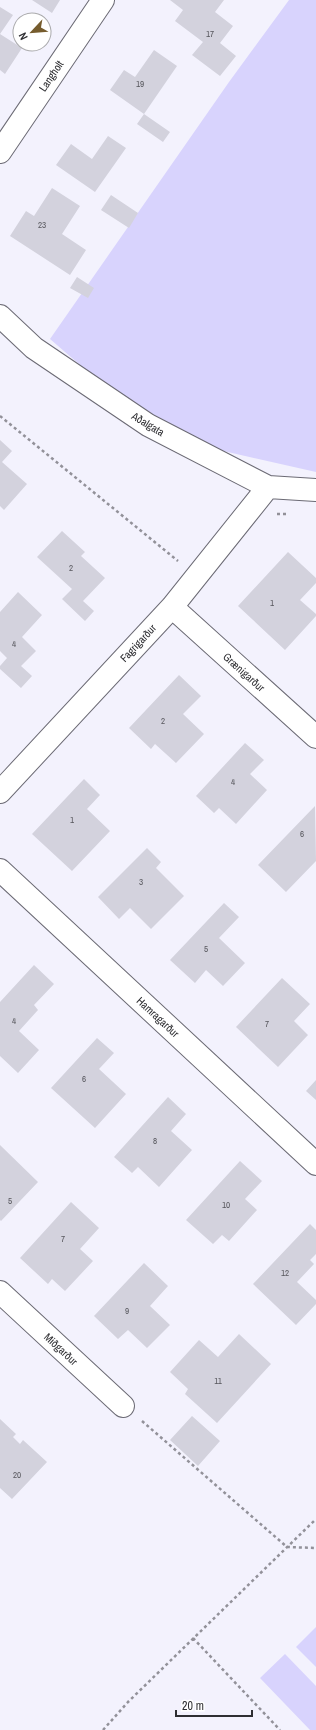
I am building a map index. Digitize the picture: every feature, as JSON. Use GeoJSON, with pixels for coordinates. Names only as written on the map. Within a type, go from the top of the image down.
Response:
{"type":"FeatureCollection","features":[{"type":"Feature","properties":{"kind":"street","name":"Langholt"},"geometry":{"type":"LineString","coordinates":[[0,152],[103,0]]}},
{"type":"Feature","properties":{"kind":"street","name":"Aðalgata"},"geometry":{"type":"LineString","coordinates":[[0,316],[34,348],[148,425],[268,487],[316,490]]}},
{"type":"Feature","properties":{"kind":"street","name":"Fagrigarður"},"geometry":{"type":"LineString","coordinates":[[0,792],[172,607],[268,487]]}},
{"type":"Feature","properties":{"kind":"street","name":"Grænigarður"},"geometry":{"type":"LineString","coordinates":[[172,607],[316,737]]}},
{"type":"Feature","properties":{"kind":"street","name":"Hamragarður"},"geometry":{"type":"LineString","coordinates":[[0,870],[316,1164]]}},
{"type":"Feature","properties":{"kind":"street","name":"Miðgarður"},"geometry":{"type":"LineString","coordinates":[[0,1292],[122,1406]]}},
{"type":"Feature","properties":{"kind":"path"},"geometry":{"type":"LineString","coordinates":[[0,416],[197,576]]}},
{"type":"Feature","properties":{"kind":"path"},"geometry":{"type":"LineString","coordinates":[[273,515],[293,514]]}},
{"type":"Feature","properties":{"kind":"path"},"geometry":{"type":"LineString","coordinates":[[122,1406],[148,1425],[287,1547],[316,1548]]}},
{"type":"Feature","properties":{"kind":"path"},"geometry":{"type":"LineString","coordinates":[[103,1730],[128,1702],[316,1518]]}},
{"type":"Feature","properties":{"kind":"path"},"geometry":{"type":"LineString","coordinates":[[193,1638],[280,1730]]}},
{"type":"Feature","properties":{"kind":"shaded area"},"geometry":{"type":"Polygon","coordinates":[[[289,0],[316,0],[316,472],[219,450],[122,401],[50,339],[229,82],[289,0]]]}},
{"type":"Feature","properties":{"kind":"shaded area"},"geometry":{"type":"Polygon","coordinates":[[[316,1627],[316,1667],[296,1647],[316,1627]]]}},
{"type":"Feature","properties":{"kind":"shaded area"},"geometry":{"type":"Polygon","coordinates":[[[285,1654],[316,1686],[316,1730],[310,1730],[260,1678],[285,1654]]]}},
{"type":"Feature","properties":{"kind":"building"},"geometry":{"type":"Polygon","coordinates":[[[32,0],[60,0],[52,13],[32,0]]]}},
{"type":"Feature","properties":{"kind":"building"},"geometry":{"type":"Polygon","coordinates":[[[170,0],[224,0],[215,12],[233,26],[220,43],[236,56],[220,76],[192,55],[203,42],[175,21],[183,10],[170,0]]]}},
{"type":"Feature","properties":{"kind":"building"},"geometry":{"type":"Polygon","coordinates":[[[0,7],[12,14],[12,16],[0,34],[0,7]]]}},
{"type":"Feature","properties":{"kind":"building"},"geometry":{"type":"Polygon","coordinates":[[[0,34],[12,42],[12,52],[19,52],[5,74],[0,70],[0,34]]]}},
{"type":"Feature","properties":{"kind":"building"},"geometry":{"type":"Polygon","coordinates":[[[154,50],[177,66],[144,114],[110,90],[124,70],[135,77],[154,50]]]}},
{"type":"Feature","properties":{"kind":"building"},"geometry":{"type":"Polygon","coordinates":[[[144,114],[170,132],[163,142],[137,124],[144,114]]]}},
{"type":"Feature","properties":{"kind":"building"},"geometry":{"type":"Polygon","coordinates":[[[108,136],[126,148],[95,192],[56,165],[71,144],[92,159],[108,136]]]}},
{"type":"Feature","properties":{"kind":"building"},"geometry":{"type":"Polygon","coordinates":[[[52,188],[80,206],[62,234],[86,250],[70,275],[10,236],[26,211],[34,216],[52,188]]]}},
{"type":"Feature","properties":{"kind":"building"},"geometry":{"type":"Polygon","coordinates":[[[111,195],[138,213],[129,228],[101,210],[111,195]]]}},
{"type":"Feature","properties":{"kind":"building"},"geometry":{"type":"Polygon","coordinates":[[[77,277],[94,288],[88,298],[70,288],[77,277]]]}},
{"type":"Feature","properties":{"kind":"building"},"geometry":{"type":"Polygon","coordinates":[[[0,440],[12,451],[2,462],[27,484],[4,510],[0,506],[0,440]]]}},
{"type":"Feature","properties":{"kind":"building"},"geometry":{"type":"Polygon","coordinates":[[[62,531],[85,552],[81,556],[105,578],[83,601],[94,611],[85,621],[62,599],[72,589],[37,557],[62,531]]]}},
{"type":"Feature","properties":{"kind":"building"},"geometry":{"type":"Polygon","coordinates":[[[288,552],[316,578],[316,583],[300,600],[316,614],[316,616],[285,650],[238,606],[288,552]]]}},
{"type":"Feature","properties":{"kind":"building"},"geometry":{"type":"Polygon","coordinates":[[[18,592],[42,615],[22,637],[36,651],[21,666],[32,676],[21,688],[0,669],[0,666],[7,658],[0,651],[0,612],[18,592]]]}},
{"type":"Feature","properties":{"kind":"building"},"geometry":{"type":"Polygon","coordinates":[[[179,675],[201,696],[183,714],[204,734],[176,763],[155,744],[151,749],[129,728],[179,675]]]}},
{"type":"Feature","properties":{"kind":"building"},"geometry":{"type":"Polygon","coordinates":[[[245,743],[264,760],[250,774],[267,790],[236,824],[219,808],[214,813],[196,796],[245,743]]]}},
{"type":"Feature","properties":{"kind":"building"},"geometry":{"type":"Polygon","coordinates":[[[84,779],[100,795],[87,809],[110,831],[72,871],[32,834],[84,779]]]}},
{"type":"Feature","properties":{"kind":"building"},"geometry":{"type":"Polygon","coordinates":[[[315,806],[316,861],[286,892],[258,865],[315,806]]]}},
{"type":"Feature","properties":{"kind":"building"},"geometry":{"type":"Polygon","coordinates":[[[147,848],[161,862],[156,868],[184,896],[151,929],[130,908],[119,919],[98,897],[147,848]]]}},
{"type":"Feature","properties":{"kind":"building"},"geometry":{"type":"Polygon","coordinates":[[[224,903],[239,917],[219,938],[245,963],[223,986],[206,970],[195,983],[170,960],[224,903]]]}},
{"type":"Feature","properties":{"kind":"building"},"geometry":{"type":"Polygon","coordinates":[[[34,965],[54,984],[34,1005],[38,1010],[19,1031],[39,1050],[18,1073],[0,1056],[0,1002],[34,965]]]}},
{"type":"Feature","properties":{"kind":"building"},"geometry":{"type":"Polygon","coordinates":[[[282,978],[310,1004],[294,1021],[308,1035],[278,1067],[236,1027],[282,978]]]}},
{"type":"Feature","properties":{"kind":"building"},"geometry":{"type":"Polygon","coordinates":[[[97,1038],[114,1053],[99,1069],[126,1094],[95,1128],[51,1088],[97,1038]]]}},
{"type":"Feature","properties":{"kind":"building"},"geometry":{"type":"Polygon","coordinates":[[[316,1080],[316,1100],[306,1091],[316,1080]]]}},
{"type":"Feature","properties":{"kind":"building"},"geometry":{"type":"Polygon","coordinates":[[[168,1097],[186,1114],[171,1131],[192,1150],[159,1187],[138,1167],[132,1173],[114,1157],[168,1097]]]}},
{"type":"Feature","properties":{"kind":"building"},"geometry":{"type":"Polygon","coordinates":[[[0,1145],[38,1182],[1,1221],[0,1220],[0,1145]]]}},
{"type":"Feature","properties":{"kind":"building"},"geometry":{"type":"Polygon","coordinates":[[[240,1161],[262,1181],[245,1199],[257,1210],[229,1241],[222,1235],[213,1244],[186,1220],[240,1161]]]}},
{"type":"Feature","properties":{"kind":"building"},"geometry":{"type":"Polygon","coordinates":[[[71,1202],[99,1228],[80,1249],[93,1261],[65,1291],[52,1279],[48,1284],[20,1258],[71,1202]]]}},
{"type":"Feature","properties":{"kind":"building"},"geometry":{"type":"Polygon","coordinates":[[[310,1224],[316,1230],[316,1254],[310,1260],[314,1264],[297,1282],[316,1300],[316,1304],[296,1325],[253,1284],[310,1224]]]}},
{"type":"Feature","properties":{"kind":"building"},"geometry":{"type":"Polygon","coordinates":[[[144,1263],[168,1286],[150,1306],[170,1325],[147,1348],[128,1330],[118,1339],[94,1316],[144,1263]]]}},
{"type":"Feature","properties":{"kind":"building"},"geometry":{"type":"Polygon","coordinates":[[[239,1334],[271,1364],[217,1423],[185,1394],[188,1389],[170,1372],[199,1340],[218,1357],[239,1334]]]}},
{"type":"Feature","properties":{"kind":"building"},"geometry":{"type":"Polygon","coordinates":[[[192,1416],[220,1441],[198,1466],[170,1440],[192,1416]]]}},
{"type":"Feature","properties":{"kind":"building"},"geometry":{"type":"Polygon","coordinates":[[[0,1419],[16,1434],[13,1437],[20,1444],[23,1440],[47,1462],[12,1499],[0,1488],[0,1419]]]}}]}
